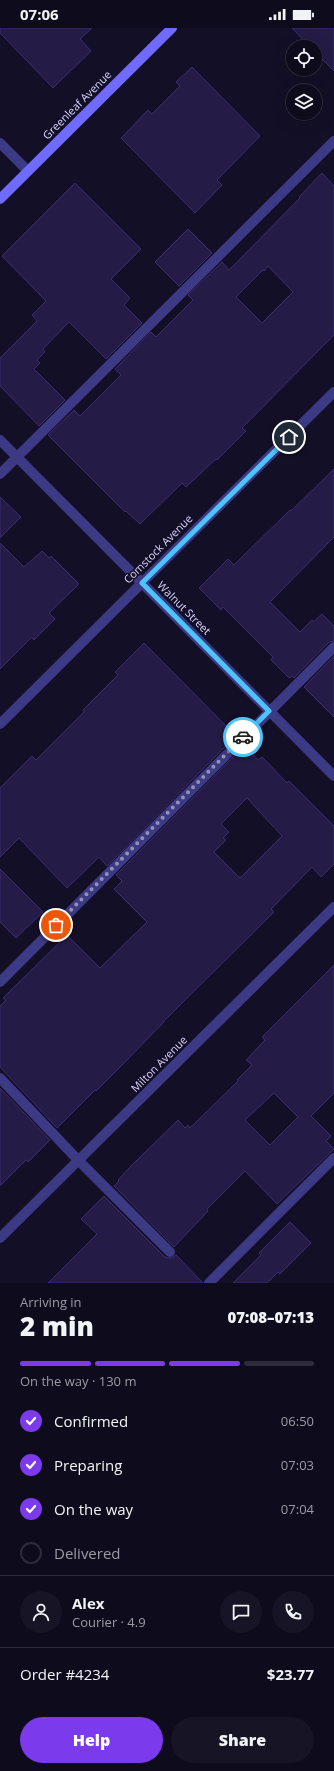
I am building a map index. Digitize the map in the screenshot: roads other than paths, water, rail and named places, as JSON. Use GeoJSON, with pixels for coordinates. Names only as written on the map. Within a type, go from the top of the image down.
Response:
{"type":"FeatureCollection","features":[{"type":"Feature","properties":{"kind":"street","name":"Greenleaf Avenue"},"geometry":{"type":"LineString","coordinates":[[1,197],[172,28]]}},
{"type":"Feature","properties":{"kind":"street"},"geometry":{"type":"LineString","coordinates":[[0,474],[334,142]]}},
{"type":"Feature","properties":{"kind":"street"},"geometry":{"type":"LineString","coordinates":[[0,143],[28,171]]}},
{"type":"Feature","properties":{"kind":"street","name":"Comstock Avenue"},"geometry":{"type":"LineString","coordinates":[[0,724],[334,392]]}},
{"type":"Feature","properties":{"kind":"street","name":"Walnut Street"},"geometry":{"type":"LineString","coordinates":[[0,440],[334,776]]}},
{"type":"Feature","properties":{"kind":"street"},"geometry":{"type":"LineString","coordinates":[[0,982],[334,647]]}},
{"type":"Feature","properties":{"kind":"street","name":"Milton Avenue"},"geometry":{"type":"LineString","coordinates":[[0,1238],[334,907]]}},
{"type":"Feature","properties":{"kind":"street"},"geometry":{"type":"LineString","coordinates":[[0,1078],[78,1160],[170,1252]]}},
{"type":"Feature","properties":{"kind":"street"},"geometry":{"type":"LineString","coordinates":[[209,1283],[334,1158]]}}]}
